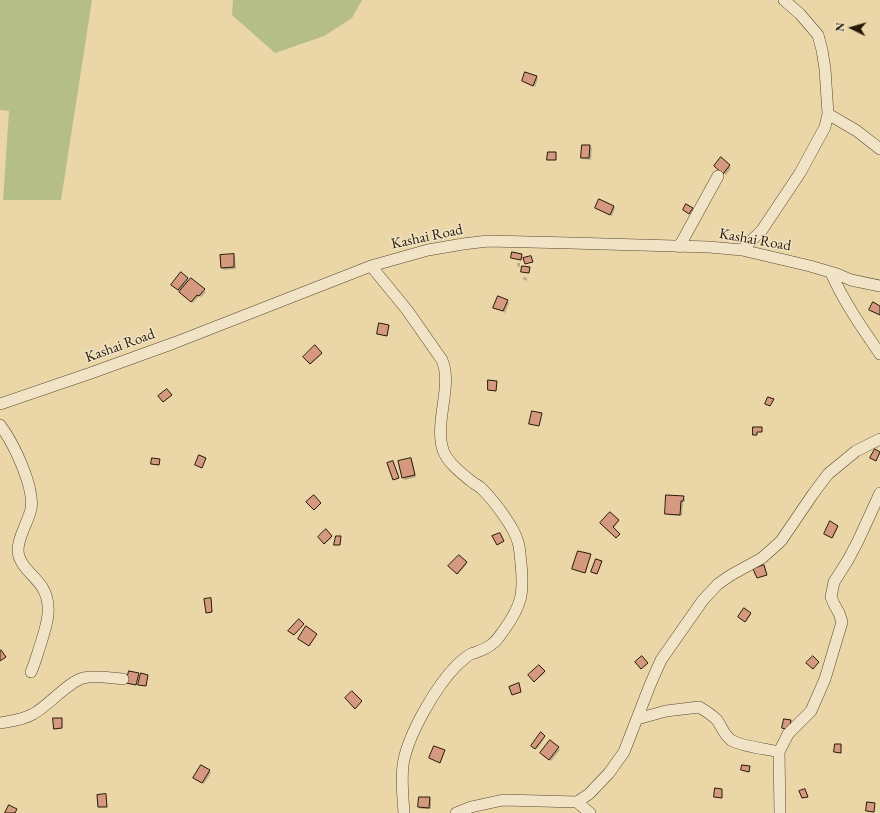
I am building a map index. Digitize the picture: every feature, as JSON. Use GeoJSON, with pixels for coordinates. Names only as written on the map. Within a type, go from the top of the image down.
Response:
{"type":"FeatureCollection","features":[{"type":"Feature","properties":{"kind":"street"},"geometry":{"type":"LineString","coordinates":[[742,250],[762,230],[800,173],[825,127],[828,114],[825,69],[818,35],[800,14],[784,0]]}},
{"type":"Feature","properties":{"kind":"street"},"geometry":{"type":"LineString","coordinates":[[828,114],[857,131],[880,148]]}},
{"type":"Feature","properties":{"kind":"street"},"geometry":{"type":"LineString","coordinates":[[679,247],[718,176]]}},
{"type":"Feature","properties":{"kind":"street","name":"Kashai Road"},"geometry":{"type":"LineString","coordinates":[[0,404],[174,343],[371,266],[428,250],[462,244],[488,242],[679,247],[709,246],[742,250],[804,264],[851,280],[880,286]]}},
{"type":"Feature","properties":{"kind":"street"},"geometry":{"type":"LineString","coordinates":[[371,266],[407,310],[442,360],[445,367],[446,376],[441,434],[443,450],[450,462],[471,482],[482,489],[509,522],[519,543],[523,585],[519,604],[508,624],[494,643],[482,651],[469,654],[456,666],[435,693],[411,736],[403,765],[402,782],[404,813]]}},
{"type":"Feature","properties":{"kind":"street"},"geometry":{"type":"LineString","coordinates":[[831,273],[839,291],[852,313],[880,354]]}},
{"type":"Feature","properties":{"kind":"street"},"geometry":{"type":"LineString","coordinates":[[0,425],[17,454],[31,496],[31,510],[18,545],[20,559],[42,587],[48,598],[49,608],[45,634],[31,672]]}},
{"type":"Feature","properties":{"kind":"street"},"geometry":{"type":"LineString","coordinates":[[456,813],[471,807],[503,800],[577,802],[589,794],[624,752],[661,660],[703,600],[718,584],[762,558],[781,541],[828,474],[856,451],[880,439]]}},
{"type":"Feature","properties":{"kind":"street"},"geometry":{"type":"LineString","coordinates":[[780,813],[779,752],[788,734],[811,711],[821,690],[842,622],[840,612],[831,597],[834,582],[858,542],[880,493]]}},
{"type":"Feature","properties":{"kind":"street"},"geometry":{"type":"LineString","coordinates":[[0,723],[23,719],[34,714],[82,678],[91,677],[123,679]]}},
{"type":"Feature","properties":{"kind":"street"},"geometry":{"type":"LineString","coordinates":[[637,719],[666,711],[700,707],[718,721],[726,736],[732,741],[779,752]]}},
{"type":"Feature","properties":{"kind":"street"},"geometry":{"type":"LineString","coordinates":[[577,802],[590,813]]}},
{"type":"Feature","properties":{"kind":"green space"},"geometry":{"type":"Polygon","coordinates":[[[0,0],[92,0],[61,200],[3,200],[9,111],[0,110],[0,0]]]}},
{"type":"Feature","properties":{"kind":"green space"},"geometry":{"type":"Polygon","coordinates":[[[233,0],[362,0],[352,18],[324,36],[275,53],[232,15],[233,0]]]}},
{"type":"Feature","properties":{"kind":"building"},"geometry":{"type":"Polygon","coordinates":[[[525,72],[537,76],[533,86],[522,81],[525,72]]]}},
{"type":"Feature","properties":{"kind":"building"},"geometry":{"type":"Polygon","coordinates":[[[582,145],[590,145],[589,158],[581,158],[582,145]]]}},
{"type":"Feature","properties":{"kind":"building"},"geometry":{"type":"Polygon","coordinates":[[[548,152],[556,152],[556,160],[547,160],[548,152]]]}},
{"type":"Feature","properties":{"kind":"building"},"geometry":{"type":"Polygon","coordinates":[[[721,157],[730,165],[723,174],[714,166],[721,157]]]}},
{"type":"Feature","properties":{"kind":"building"},"geometry":{"type":"Polygon","coordinates":[[[599,199],[614,206],[610,215],[595,208],[599,199]]]}},
{"type":"Feature","properties":{"kind":"building"},"geometry":{"type":"Polygon","coordinates":[[[686,204],[693,208],[689,214],[683,210],[686,204]]]}},
{"type":"Feature","properties":{"kind":"building"},"geometry":{"type":"Polygon","coordinates":[[[512,252],[522,254],[521,260],[511,258],[512,252]]]}},
{"type":"Feature","properties":{"kind":"building"},"geometry":{"type":"Polygon","coordinates":[[[234,254],[234,267],[221,268],[220,255],[234,254]]]}},
{"type":"Feature","properties":{"kind":"building"},"geometry":{"type":"Polygon","coordinates":[[[531,256],[533,262],[525,264],[523,258],[531,256]]]}},
{"type":"Feature","properties":{"kind":"building"},"geometry":{"type":"Polygon","coordinates":[[[522,266],[530,267],[529,273],[521,272],[522,266]]]}},
{"type":"Feature","properties":{"kind":"building"},"geometry":{"type":"Polygon","coordinates":[[[181,272],[188,278],[178,290],[171,285],[181,272]]]}},
{"type":"Feature","properties":{"kind":"building"},"geometry":{"type":"Polygon","coordinates":[[[191,278],[205,289],[191,302],[179,292],[191,278]]]}},
{"type":"Feature","properties":{"kind":"building"},"geometry":{"type":"Polygon","coordinates":[[[498,296],[508,300],[503,311],[493,308],[498,296]]]}},
{"type":"Feature","properties":{"kind":"building"},"geometry":{"type":"Polygon","coordinates":[[[873,302],[880,306],[880,315],[869,310],[873,302]]]}},
{"type":"Feature","properties":{"kind":"building"},"geometry":{"type":"Polygon","coordinates":[[[379,323],[389,325],[387,336],[377,334],[379,323]]]}},
{"type":"Feature","properties":{"kind":"building"},"geometry":{"type":"Polygon","coordinates":[[[315,345],[322,353],[310,364],[303,357],[315,345]]]}},
{"type":"Feature","properties":{"kind":"building"},"geometry":{"type":"Polygon","coordinates":[[[488,380],[497,381],[496,391],[488,390],[488,380]]]}},
{"type":"Feature","properties":{"kind":"building"},"geometry":{"type":"Polygon","coordinates":[[[167,389],[172,395],[163,402],[158,396],[167,389]]]}},
{"type":"Feature","properties":{"kind":"building"},"geometry":{"type":"Polygon","coordinates":[[[768,397],[774,399],[770,406],[765,404],[768,397]]]}},
{"type":"Feature","properties":{"kind":"building"},"geometry":{"type":"Polygon","coordinates":[[[532,411],[542,413],[539,426],[529,424],[532,411]]]}},
{"type":"Feature","properties":{"kind":"building"},"geometry":{"type":"Polygon","coordinates":[[[753,427],[762,427],[762,432],[757,432],[757,435],[753,435],[753,427]]]}},
{"type":"Feature","properties":{"kind":"building"},"geometry":{"type":"Polygon","coordinates":[[[875,449],[880,452],[876,461],[870,458],[875,449]]]}},
{"type":"Feature","properties":{"kind":"building"},"geometry":{"type":"Polygon","coordinates":[[[199,455],[206,458],[202,468],[195,465],[199,455]]]}},
{"type":"Feature","properties":{"kind":"building"},"geometry":{"type":"Polygon","coordinates":[[[152,458],[160,459],[159,465],[151,464],[152,458]]]}},
{"type":"Feature","properties":{"kind":"building"},"geometry":{"type":"Polygon","coordinates":[[[411,458],[415,475],[402,478],[398,461],[411,458]]]}},
{"type":"Feature","properties":{"kind":"building"},"geometry":{"type":"Polygon","coordinates":[[[393,461],[399,478],[393,480],[387,463],[393,461]]]}},
{"type":"Feature","properties":{"kind":"building"},"geometry":{"type":"Polygon","coordinates":[[[314,495],[321,503],[314,510],[306,502],[314,495]]]}},
{"type":"Feature","properties":{"kind":"building"},"geometry":{"type":"Polygon","coordinates":[[[666,495],[684,496],[683,501],[681,501],[680,515],[665,514],[666,495]]]}},
{"type":"Feature","properties":{"kind":"building"},"geometry":{"type":"Polygon","coordinates":[[[610,512],[619,520],[613,527],[620,534],[616,538],[600,523],[610,512]]]}},
{"type":"Feature","properties":{"kind":"building"},"geometry":{"type":"Polygon","coordinates":[[[830,521],[838,526],[832,538],[824,534],[830,521]]]}},
{"type":"Feature","properties":{"kind":"building"},"geometry":{"type":"Polygon","coordinates":[[[326,529],[332,536],[324,544],[318,537],[326,529]]]}},
{"type":"Feature","properties":{"kind":"building"},"geometry":{"type":"Polygon","coordinates":[[[500,533],[504,541],[497,545],[492,536],[500,533]]]}},
{"type":"Feature","properties":{"kind":"building"},"geometry":{"type":"Polygon","coordinates":[[[336,536],[341,536],[340,545],[334,545],[336,536]]]}},
{"type":"Feature","properties":{"kind":"building"},"geometry":{"type":"Polygon","coordinates":[[[578,551],[591,554],[585,573],[572,569],[578,551]]]}},
{"type":"Feature","properties":{"kind":"building"},"geometry":{"type":"Polygon","coordinates":[[[459,555],[467,562],[457,574],[448,566],[459,555]]]}},
{"type":"Feature","properties":{"kind":"building"},"geometry":{"type":"Polygon","coordinates":[[[596,559],[602,561],[597,574],[591,572],[596,559]]]}},
{"type":"Feature","properties":{"kind":"building"},"geometry":{"type":"Polygon","coordinates":[[[764,565],[767,575],[757,578],[753,569],[764,565]]]}},
{"type":"Feature","properties":{"kind":"building"},"geometry":{"type":"Polygon","coordinates":[[[211,598],[212,612],[206,613],[204,599],[211,598]]]}},
{"type":"Feature","properties":{"kind":"building"},"geometry":{"type":"Polygon","coordinates":[[[744,608],[751,613],[745,622],[738,617],[744,608]]]}},
{"type":"Feature","properties":{"kind":"building"},"geometry":{"type":"Polygon","coordinates":[[[299,619],[304,624],[294,635],[288,631],[299,619]]]}},
{"type":"Feature","properties":{"kind":"building"},"geometry":{"type":"Polygon","coordinates":[[[306,626],[317,634],[309,646],[298,639],[306,626]]]}},
{"type":"Feature","properties":{"kind":"building"},"geometry":{"type":"Polygon","coordinates":[[[1,650],[6,657],[0,661],[0,651],[1,650]]]}},
{"type":"Feature","properties":{"kind":"building"},"geometry":{"type":"Polygon","coordinates":[[[642,656],[648,663],[641,669],[635,662],[642,656]]]}},
{"type":"Feature","properties":{"kind":"building"},"geometry":{"type":"Polygon","coordinates":[[[813,656],[819,662],[813,669],[806,663],[813,656]]]}},
{"type":"Feature","properties":{"kind":"building"},"geometry":{"type":"Polygon","coordinates":[[[539,665],[545,671],[534,682],[528,675],[539,665]]]}},
{"type":"Feature","properties":{"kind":"building"},"geometry":{"type":"Polygon","coordinates":[[[129,671],[139,673],[136,685],[126,683],[129,671]]]}},
{"type":"Feature","properties":{"kind":"building"},"geometry":{"type":"Polygon","coordinates":[[[141,673],[148,675],[146,686],[138,685],[141,673]]]}},
{"type":"Feature","properties":{"kind":"building"},"geometry":{"type":"Polygon","coordinates":[[[519,683],[521,692],[512,695],[509,687],[519,683]]]}},
{"type":"Feature","properties":{"kind":"building"},"geometry":{"type":"Polygon","coordinates":[[[352,691],[362,701],[355,709],[345,698],[352,691]]]}},
{"type":"Feature","properties":{"kind":"building"},"geometry":{"type":"Polygon","coordinates":[[[53,718],[62,718],[62,728],[54,729],[53,718]]]}},
{"type":"Feature","properties":{"kind":"building"},"geometry":{"type":"Polygon","coordinates":[[[784,719],[791,720],[789,730],[782,728],[784,719]]]}},
{"type":"Feature","properties":{"kind":"building"},"geometry":{"type":"Polygon","coordinates":[[[541,732],[545,736],[535,749],[531,746],[541,732]]]}},
{"type":"Feature","properties":{"kind":"building"},"geometry":{"type":"Polygon","coordinates":[[[550,740],[559,747],[549,760],[540,753],[550,740]]]}},
{"type":"Feature","properties":{"kind":"building"},"geometry":{"type":"Polygon","coordinates":[[[835,744],[841,744],[841,753],[834,752],[835,744]]]}},
{"type":"Feature","properties":{"kind":"building"},"geometry":{"type":"Polygon","coordinates":[[[434,746],[445,750],[440,763],[429,758],[434,746]]]}},
{"type":"Feature","properties":{"kind":"building"},"geometry":{"type":"Polygon","coordinates":[[[201,765],[210,770],[202,783],[193,778],[201,765]]]}},
{"type":"Feature","properties":{"kind":"building"},"geometry":{"type":"Polygon","coordinates":[[[742,765],[750,766],[749,772],[741,770],[742,765]]]}},
{"type":"Feature","properties":{"kind":"building"},"geometry":{"type":"Polygon","coordinates":[[[715,788],[722,789],[722,798],[714,797],[715,788]]]}},
{"type":"Feature","properties":{"kind":"building"},"geometry":{"type":"Polygon","coordinates":[[[805,789],[808,797],[802,798],[799,791],[805,789]]]}},
{"type":"Feature","properties":{"kind":"building"},"geometry":{"type":"Polygon","coordinates":[[[106,794],[107,807],[98,807],[97,795],[106,794]]]}},
{"type":"Feature","properties":{"kind":"building"},"geometry":{"type":"Polygon","coordinates":[[[419,797],[430,797],[429,808],[418,807],[419,797]]]}},
{"type":"Feature","properties":{"kind":"building"},"geometry":{"type":"Polygon","coordinates":[[[867,802],[875,803],[874,812],[866,811],[867,802]]]}},
{"type":"Feature","properties":{"kind":"building"},"geometry":{"type":"Polygon","coordinates":[[[9,805],[17,809],[15,813],[5,813],[9,805]]]}}]}
